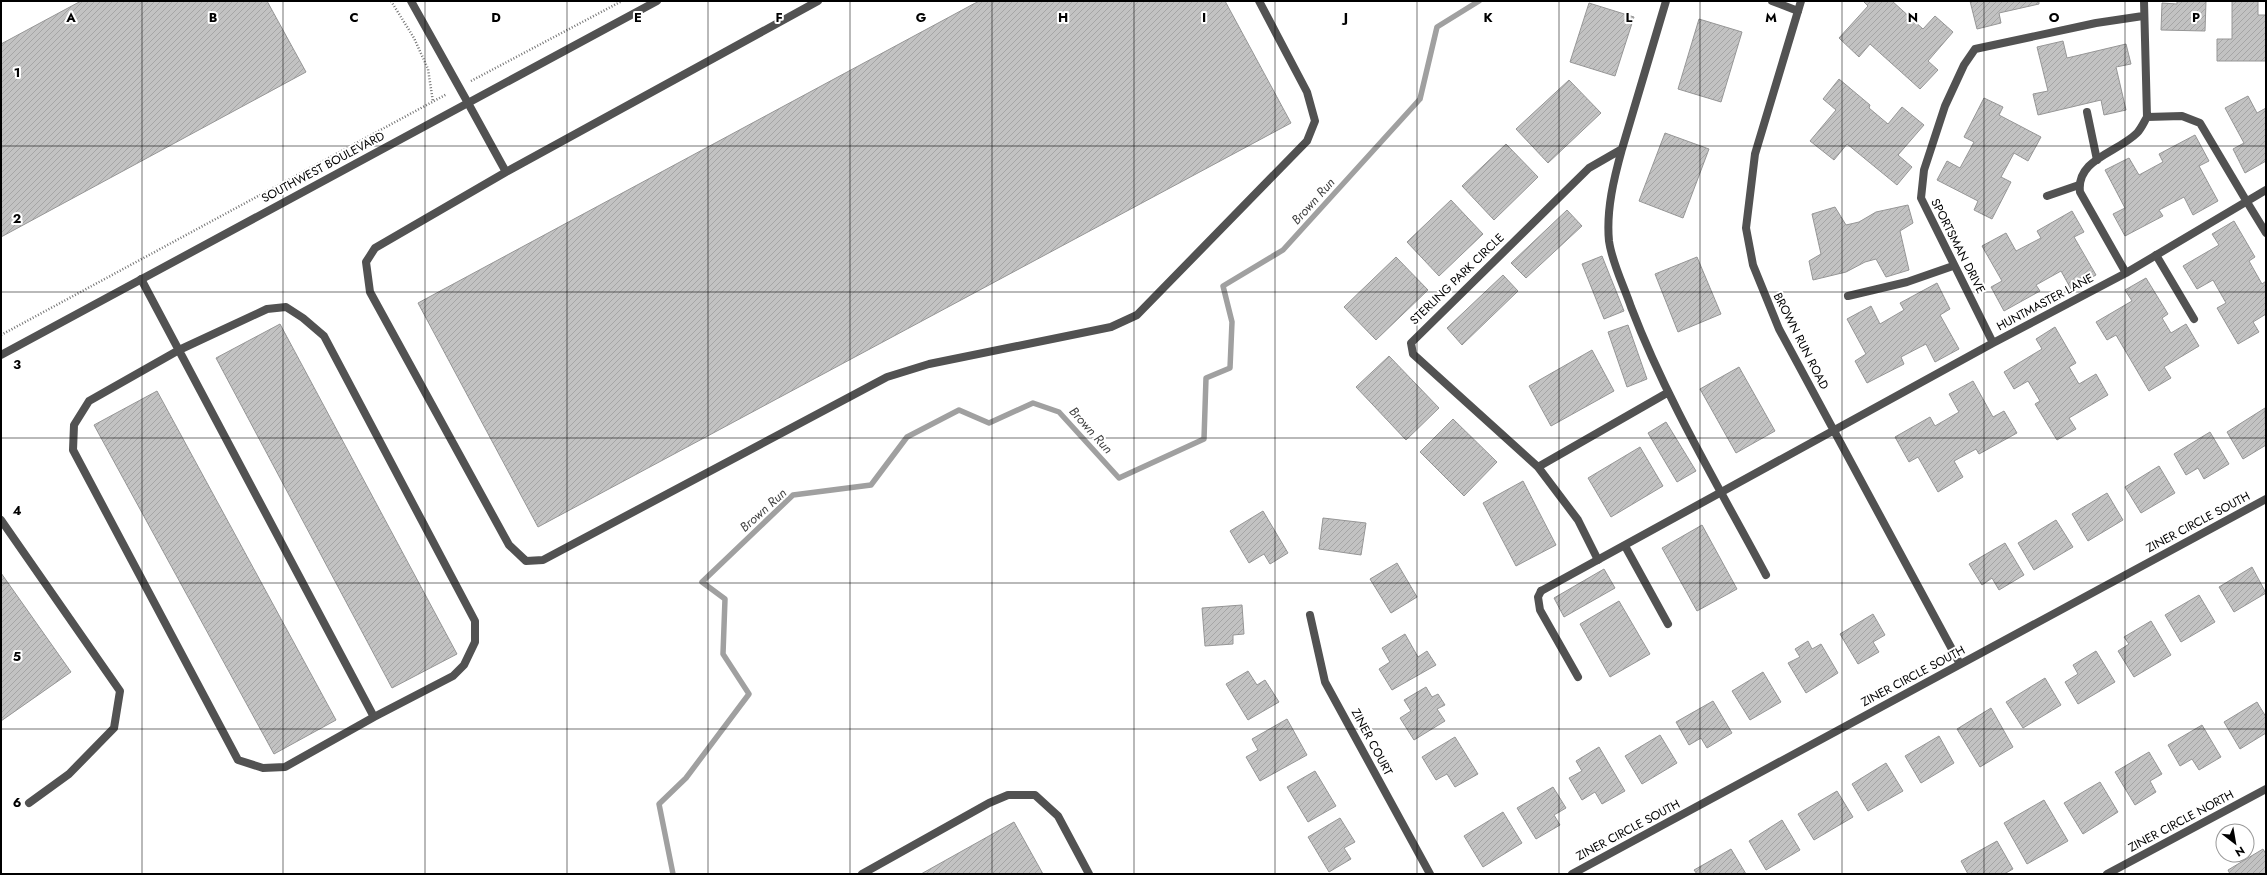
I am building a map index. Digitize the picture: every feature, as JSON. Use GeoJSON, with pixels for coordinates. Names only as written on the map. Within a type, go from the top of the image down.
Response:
{"type":"FeatureCollection","features":[{"type":"Feature","properties":{"kind":"street"},"geometry":{"type":"LineString","coordinates":[[411,1],[506,172]]}},
{"type":"Feature","properties":{"kind":"street","name":"SOUTHWEST BOULEVARD"},"geometry":{"type":"LineString","coordinates":[[1,355],[657,1]]}},
{"type":"Feature","properties":{"kind":"street"},"geometry":{"type":"LineString","coordinates":[[818,1],[506,172],[375,248],[366,262],[370,292],[509,545],[526,561],[543,560],[887,376],[929,364],[1111,328],[1137,315],[1307,141],[1315,121],[1307,92],[1259,1]]}},
{"type":"Feature","properties":{"kind":"street"},"geometry":{"type":"LineString","coordinates":[[1666,1],[1622,149],[1609,213],[1609,242],[1617,268],[1647,348],[1667,393],[1766,575]]}},
{"type":"Feature","properties":{"kind":"street"},"geometry":{"type":"LineString","coordinates":[[1772,1],[1798,11]]}},
{"type":"Feature","properties":{"kind":"street","name":"BROWN RUN ROAD"},"geometry":{"type":"LineString","coordinates":[[1801,1],[1755,154],[1746,228],[1753,265],[1772,314],[1960,664]]}},
{"type":"Feature","properties":{"kind":"street"},"geometry":{"type":"LineString","coordinates":[[2126,273],[2080,192],[2079,185],[2082,171],[2097,160],[2120,147],[2138,132],[2147,117],[2143,16],[2144,1]]}},
{"type":"Feature","properties":{"kind":"street","name":"SPORTSMAN DRIVE"},"geometry":{"type":"LineString","coordinates":[[1993,343],[1920,198],[1924,170],[1945,106],[1964,65],[1975,49],[2096,22],[2143,16]]}},
{"type":"Feature","properties":{"kind":"street"},"geometry":{"type":"LineString","coordinates":[[2087,112],[2097,160]]}},
{"type":"Feature","properties":{"kind":"street"},"geometry":{"type":"LineString","coordinates":[[2147,117],[2182,116],[2200,123],[2266,233]]}},
{"type":"Feature","properties":{"kind":"street","name":"STERLING PARK CIRCLE"},"geometry":{"type":"LineString","coordinates":[[1598,560],[1578,520],[1538,466],[1413,354],[1411,343],[1589,168],[1622,149]]}},
{"type":"Feature","properties":{"kind":"street"},"geometry":{"type":"LineString","coordinates":[[2047,196],[2079,185]]}},
{"type":"Feature","properties":{"kind":"street","name":"HUNTMASTER LANE"},"geometry":{"type":"LineString","coordinates":[[1834,430],[1993,343],[2126,273],[2266,190]]}},
{"type":"Feature","properties":{"kind":"street"},"geometry":{"type":"LineString","coordinates":[[2156,255],[2194,319]]}},
{"type":"Feature","properties":{"kind":"street"},"geometry":{"type":"LineString","coordinates":[[1848,296],[1907,282],[1954,266]]}},
{"type":"Feature","properties":{"kind":"street"},"geometry":{"type":"LineString","coordinates":[[141,280],[374,717]]}},
{"type":"Feature","properties":{"kind":"street"},"geometry":{"type":"LineString","coordinates":[[286,307],[304,318],[324,336],[475,621],[474,642],[464,665],[453,676],[374,717],[285,767],[263,768],[238,760],[73,450],[74,425],[89,401],[179,350],[267,308],[286,307]]}},
{"type":"Feature","properties":{"kind":"street"},"geometry":{"type":"LineString","coordinates":[[1538,466],[1667,393]]}},
{"type":"Feature","properties":{"kind":"street"},"geometry":{"type":"LineString","coordinates":[[1578,677],[1540,610],[1538,597],[1541,592],[1834,430]]}},
{"type":"Feature","properties":{"kind":"street","name":"ZINER CIRCLE SOUTH"},"geometry":{"type":"LineString","coordinates":[[1572,874],[2266,499]]}},
{"type":"Feature","properties":{"kind":"street"},"geometry":{"type":"LineString","coordinates":[[1,520],[120,691],[114,728],[69,774],[29,803]]}},
{"type":"Feature","properties":{"kind":"street"},"geometry":{"type":"LineString","coordinates":[[1625,546],[1668,624]]}},
{"type":"Feature","properties":{"kind":"street","name":"ZINER COURT"},"geometry":{"type":"LineString","coordinates":[[1310,615],[1326,682],[1430,874]]}},
{"type":"Feature","properties":{"kind":"street","name":"ZINER CIRCLE NORTH"},"geometry":{"type":"LineString","coordinates":[[2108,874],[2266,789]]}},
{"type":"Feature","properties":{"kind":"street"},"geometry":{"type":"LineString","coordinates":[[862,874],[989,803],[1008,795],[1034,795],[1058,816],[1088,874]]}},
{"type":"Feature","properties":{"kind":"path"},"geometry":{"type":"LineString","coordinates":[[391,1],[414,38],[428,69],[433,102]]}},
{"type":"Feature","properties":{"kind":"path"},"geometry":{"type":"LineString","coordinates":[[1,335],[622,1]]}},
{"type":"Feature","properties":{"kind":"building"},"geometry":{"type":"Polygon","coordinates":[[[81,1],[267,1],[306,72],[1,237],[1,44],[81,1]]]}},
{"type":"Feature","properties":{"kind":"building"},"geometry":{"type":"Polygon","coordinates":[[[979,1],[1225,1],[1291,123],[538,527],[418,303],[979,1]]]}},
{"type":"Feature","properties":{"kind":"building"},"geometry":{"type":"Polygon","coordinates":[[[1863,1],[1892,1],[1923,29],[1935,16],[1953,32],[1928,61],[1938,70],[1920,89],[1870,44],[1859,57],[1839,38],[1868,6],[1863,1]]]}},
{"type":"Feature","properties":{"kind":"building"},"geometry":{"type":"Polygon","coordinates":[[[1970,1],[2039,1],[2039,4],[1999,13],[2001,23],[1977,29],[1970,1]]]}},
{"type":"Feature","properties":{"kind":"building"},"geometry":{"type":"Polygon","coordinates":[[[2177,1],[2206,1],[2205,31],[2161,30],[2162,3],[2177,4],[2177,1]]]}},
{"type":"Feature","properties":{"kind":"building"},"geometry":{"type":"Polygon","coordinates":[[[2232,1],[2258,1],[2258,15],[2266,15],[2266,61],[2217,61],[2217,39],[2232,39],[2232,1]]]}},
{"type":"Feature","properties":{"kind":"building"},"geometry":{"type":"Polygon","coordinates":[[[1589,3],[1634,17],[1615,76],[1570,62],[1589,3]]]}},
{"type":"Feature","properties":{"kind":"building"},"geometry":{"type":"Polygon","coordinates":[[[1699,19],[1742,32],[1721,102],[1678,89],[1699,19]]]}},
{"type":"Feature","properties":{"kind":"building"},"geometry":{"type":"Polygon","coordinates":[[[2063,41],[2067,58],[2126,44],[2131,64],[2116,67],[2126,110],[2104,115],[2101,100],[2038,115],[2033,94],[2048,91],[2037,47],[2063,41]]]}},
{"type":"Feature","properties":{"kind":"building"},"geometry":{"type":"Polygon","coordinates":[[[1839,79],[1870,105],[1869,108],[1888,124],[1902,107],[1924,125],[1898,155],[1912,167],[1897,185],[1847,144],[1834,160],[1810,141],[1836,110],[1823,99],[1839,79]]]}},
{"type":"Feature","properties":{"kind":"building"},"geometry":{"type":"Polygon","coordinates":[[[1569,80],[1601,113],[1548,163],[1516,129],[1569,80]]]}},
{"type":"Feature","properties":{"kind":"building"},"geometry":{"type":"Polygon","coordinates":[[[2248,96],[2257,113],[2266,108],[2266,161],[2245,173],[2233,149],[2244,143],[2225,108],[2248,96]]]}},
{"type":"Feature","properties":{"kind":"building"},"geometry":{"type":"Polygon","coordinates":[[[1984,98],[2003,107],[1999,115],[2041,137],[2028,161],[2014,153],[2001,177],[2011,182],[1992,219],[1974,210],[1978,201],[1937,180],[1947,161],[1960,168],[1974,142],[1964,137],[1984,98]]]}},
{"type":"Feature","properties":{"kind":"building"},"geometry":{"type":"Polygon","coordinates":[[[1665,133],[1709,149],[1683,218],[1639,201],[1665,133]]]}},
{"type":"Feature","properties":{"kind":"building"},"geometry":{"type":"Polygon","coordinates":[[[2195,135],[2209,161],[2199,166],[2218,201],[2193,215],[2184,197],[2159,210],[2163,216],[2125,236],[2113,214],[2125,208],[2105,170],[2129,158],[2139,175],[2163,162],[2159,154],[2195,135]]]}},
{"type":"Feature","properties":{"kind":"building"},"geometry":{"type":"Polygon","coordinates":[[[1506,144],[1538,177],[1494,220],[1462,186],[1506,144]]]}},
{"type":"Feature","properties":{"kind":"building"},"geometry":{"type":"Polygon","coordinates":[[[1451,200],[1483,234],[1439,276],[1407,242],[1451,200]]]}},
{"type":"Feature","properties":{"kind":"building"},"geometry":{"type":"Polygon","coordinates":[[[1908,205],[1913,223],[1900,231],[1909,270],[1886,277],[1876,259],[1865,262],[1846,272],[1813,280],[1809,261],[1821,254],[1812,214],[1835,207],[1846,225],[1859,222],[1876,212],[1908,205]]]}},
{"type":"Feature","properties":{"kind":"building"},"geometry":{"type":"Polygon","coordinates":[[[1567,210],[1582,226],[1526,278],[1511,263],[1567,210]]]}},
{"type":"Feature","properties":{"kind":"building"},"geometry":{"type":"Polygon","coordinates":[[[2072,211],[2084,232],[2074,237],[2096,275],[2071,289],[2061,271],[2036,285],[2040,291],[2004,311],[1991,287],[2002,281],[1982,246],[2006,233],[2016,251],[2041,238],[2037,231],[2072,211]]]}},
{"type":"Feature","properties":{"kind":"building"},"geometry":{"type":"Polygon","coordinates":[[[2234,221],[2255,257],[2249,261],[2262,284],[2266,281],[2266,314],[2253,322],[2259,332],[2238,344],[2217,308],[2226,303],[2213,280],[2197,289],[2183,266],[2219,245],[2212,234],[2234,221]]]}},
{"type":"Feature","properties":{"kind":"building"},"geometry":{"type":"Polygon","coordinates":[[[1602,256],[1624,311],[1604,319],[1582,264],[1602,256]]]}},
{"type":"Feature","properties":{"kind":"building"},"geometry":{"type":"Polygon","coordinates":[[[1396,257],[1428,290],[1376,340],[1344,307],[1396,257]]]}},
{"type":"Feature","properties":{"kind":"building"},"geometry":{"type":"Polygon","coordinates":[[[1697,257],[1721,314],[1678,332],[1655,274],[1697,257]]]}},
{"type":"Feature","properties":{"kind":"building"},"geometry":{"type":"Polygon","coordinates":[[[1503,275],[1518,291],[1462,345],[1447,328],[1503,275]]]}},
{"type":"Feature","properties":{"kind":"building"},"geometry":{"type":"Polygon","coordinates":[[[2146,278],[2168,314],[2162,318],[2171,333],[2186,324],[2199,346],[2164,367],[2171,378],[2149,391],[2116,335],[2107,340],[2096,322],[2132,301],[2125,290],[2146,278]]]}},
{"type":"Feature","properties":{"kind":"building"},"geometry":{"type":"Polygon","coordinates":[[[1937,283],[1950,309],[1940,315],[1959,349],[1935,362],[1926,344],[1901,357],[1904,364],[1867,383],[1855,361],[1866,354],[1847,319],[1871,306],[1880,324],[1904,310],[1900,303],[1937,283]]]}},
{"type":"Feature","properties":{"kind":"building"},"geometry":{"type":"Polygon","coordinates":[[[280,324],[457,654],[392,688],[216,358],[280,324]]]}},
{"type":"Feature","properties":{"kind":"building"},"geometry":{"type":"Polygon","coordinates":[[[1628,325],[1647,379],[1627,387],[1608,332],[1628,325]]]}},
{"type":"Feature","properties":{"kind":"building"},"geometry":{"type":"Polygon","coordinates":[[[2055,327],[2076,363],[2069,367],[2079,384],[2096,374],[2108,395],[2069,418],[2076,429],[2057,440],[2035,404],[2040,401],[2028,381],[2014,389],[2004,372],[2042,349],[2036,339],[2055,327]]]}},
{"type":"Feature","properties":{"kind":"building"},"geometry":{"type":"Polygon","coordinates":[[[1592,350],[1614,391],[1551,426],[1529,386],[1592,350]]]}},
{"type":"Feature","properties":{"kind":"building"},"geometry":{"type":"Polygon","coordinates":[[[1389,356],[1439,408],[1406,440],[1356,387],[1389,356]]]}},
{"type":"Feature","properties":{"kind":"building"},"geometry":{"type":"Polygon","coordinates":[[[1739,367],[1775,431],[1736,453],[1700,389],[1739,367]]]}},
{"type":"Feature","properties":{"kind":"building"},"geometry":{"type":"Polygon","coordinates":[[[1973,381],[1993,417],[2004,411],[2017,433],[1979,454],[1976,449],[1954,461],[1963,477],[1938,492],[1918,457],[1909,462],[1895,437],[1930,417],[1935,426],[1959,412],[1949,394],[1973,381]]]}},
{"type":"Feature","properties":{"kind":"building"},"geometry":{"type":"Polygon","coordinates":[[[157,391],[336,720],[274,754],[94,425],[157,391]]]}},
{"type":"Feature","properties":{"kind":"building"},"geometry":{"type":"Polygon","coordinates":[[[2265,408],[2266,445],[2243,459],[2227,432],[2265,408]]]}},
{"type":"Feature","properties":{"kind":"building"},"geometry":{"type":"Polygon","coordinates":[[[1453,419],[1497,462],[1464,496],[1420,452],[1453,419]]]}},
{"type":"Feature","properties":{"kind":"building"},"geometry":{"type":"Polygon","coordinates":[[[1666,422],[1696,471],[1677,482],[1648,433],[1666,422]]]}},
{"type":"Feature","properties":{"kind":"building"},"geometry":{"type":"Polygon","coordinates":[[[2210,432],[2229,464],[2204,479],[2198,468],[2186,475],[2174,454],[2210,432]]]}},
{"type":"Feature","properties":{"kind":"building"},"geometry":{"type":"Polygon","coordinates":[[[1640,447],[1663,486],[1611,517],[1588,478],[1640,447]]]}},
{"type":"Feature","properties":{"kind":"building"},"geometry":{"type":"Polygon","coordinates":[[[2159,466],[2175,493],[2141,513],[2125,487],[2159,466]]]}},
{"type":"Feature","properties":{"kind":"building"},"geometry":{"type":"Polygon","coordinates":[[[1523,481],[1556,545],[1516,566],[1483,503],[1523,481]]]}},
{"type":"Feature","properties":{"kind":"building"},"geometry":{"type":"Polygon","coordinates":[[[2107,493],[2123,520],[2088,541],[2072,514],[2107,493]]]}},
{"type":"Feature","properties":{"kind":"building"},"geometry":{"type":"Polygon","coordinates":[[[1263,511],[1288,553],[1270,564],[1264,554],[1249,563],[1230,531],[1263,511]]]}},
{"type":"Feature","properties":{"kind":"building"},"geometry":{"type":"Polygon","coordinates":[[[1323,518],[1366,523],[1361,555],[1319,549],[1323,518]]]}},
{"type":"Feature","properties":{"kind":"building"},"geometry":{"type":"Polygon","coordinates":[[[2056,520],[2073,547],[2034,570],[2018,543],[2056,520]]]}},
{"type":"Feature","properties":{"kind":"building"},"geometry":{"type":"Polygon","coordinates":[[[1702,525],[1737,589],[1697,611],[1662,548],[1702,525]]]}},
{"type":"Feature","properties":{"kind":"building"},"geometry":{"type":"Polygon","coordinates":[[[2005,543],[2024,575],[1999,590],[1992,578],[1982,585],[1969,564],[2005,543]]]}},
{"type":"Feature","properties":{"kind":"building"},"geometry":{"type":"Polygon","coordinates":[[[1397,563],[1417,597],[1391,613],[1370,579],[1397,563]]]}},
{"type":"Feature","properties":{"kind":"building"},"geometry":{"type":"Polygon","coordinates":[[[2252,567],[2266,593],[2234,612],[2219,587],[2252,567]]]}},
{"type":"Feature","properties":{"kind":"building"},"geometry":{"type":"Polygon","coordinates":[[[1604,569],[1615,588],[1564,617],[1554,598],[1604,569]]]}},
{"type":"Feature","properties":{"kind":"building"},"geometry":{"type":"Polygon","coordinates":[[[1,573],[71,672],[1,721],[1,573]]]}},
{"type":"Feature","properties":{"kind":"building"},"geometry":{"type":"Polygon","coordinates":[[[2199,595],[2215,622],[2181,642],[2165,615],[2199,595]]]}},
{"type":"Feature","properties":{"kind":"building"},"geometry":{"type":"Polygon","coordinates":[[[1619,601],[1650,654],[1610,677],[1580,624],[1619,601]]]}},
{"type":"Feature","properties":{"kind":"building"},"geometry":{"type":"Polygon","coordinates":[[[1242,605],[1244,634],[1233,635],[1233,644],[1205,646],[1202,608],[1242,605]]]}},
{"type":"Feature","properties":{"kind":"building"},"geometry":{"type":"Polygon","coordinates":[[[1873,614],[1885,635],[1873,642],[1879,652],[1858,664],[1840,634],[1873,614]]]}},
{"type":"Feature","properties":{"kind":"building"},"geometry":{"type":"Polygon","coordinates":[[[2151,621],[2171,655],[2134,677],[2118,651],[2129,644],[2124,637],[2151,621]]]}},
{"type":"Feature","properties":{"kind":"building"},"geometry":{"type":"Polygon","coordinates":[[[1405,634],[1418,657],[1427,651],[1436,665],[1392,690],[1379,669],[1390,662],[1382,648],[1405,634]]]}},
{"type":"Feature","properties":{"kind":"building"},"geometry":{"type":"Polygon","coordinates":[[[1808,641],[1812,649],[1821,644],[1838,673],[1806,693],[1788,663],[1800,657],[1795,649],[1808,641]]]}},
{"type":"Feature","properties":{"kind":"building"},"geometry":{"type":"Polygon","coordinates":[[[2096,651],[2115,682],[2078,704],[2065,682],[2078,674],[2073,665],[2096,651]]]}},
{"type":"Feature","properties":{"kind":"building"},"geometry":{"type":"Polygon","coordinates":[[[1248,671],[1257,685],[1265,680],[1279,702],[1248,720],[1226,684],[1248,671]]]}},
{"type":"Feature","properties":{"kind":"building"},"geometry":{"type":"Polygon","coordinates":[[[1763,672],[1781,702],[1750,720],[1732,691],[1763,672]]]}},
{"type":"Feature","properties":{"kind":"building"},"geometry":{"type":"Polygon","coordinates":[[[2045,678],[2061,705],[2023,728],[2006,702],[2045,678]]]}},
{"type":"Feature","properties":{"kind":"building"},"geometry":{"type":"Polygon","coordinates":[[[1426,687],[1432,697],[1438,694],[1445,705],[1437,709],[1445,721],[1414,740],[1400,718],[1411,711],[1404,700],[1426,687]]]}},
{"type":"Feature","properties":{"kind":"building"},"geometry":{"type":"Polygon","coordinates":[[[1713,701],[1732,733],[1707,748],[1701,738],[1689,745],[1676,722],[1713,701]]]}},
{"type":"Feature","properties":{"kind":"building"},"geometry":{"type":"Polygon","coordinates":[[[2257,702],[2266,717],[2266,733],[2240,749],[2224,722],[2257,702]]]}},
{"type":"Feature","properties":{"kind":"building"},"geometry":{"type":"Polygon","coordinates":[[[1991,708],[2013,747],[1980,767],[1957,729],[1991,708]]]}},
{"type":"Feature","properties":{"kind":"building"},"geometry":{"type":"Polygon","coordinates":[[[1287,719],[1307,755],[1260,781],[1246,757],[1258,750],[1252,739],[1287,719]]]}},
{"type":"Feature","properties":{"kind":"building"},"geometry":{"type":"Polygon","coordinates":[[[2202,725],[2221,757],[2199,770],[2192,759],[2180,766],[2168,745],[2202,725]]]}},
{"type":"Feature","properties":{"kind":"building"},"geometry":{"type":"Polygon","coordinates":[[[1660,735],[1677,763],[1642,784],[1625,756],[1660,735]]]}},
{"type":"Feature","properties":{"kind":"building"},"geometry":{"type":"Polygon","coordinates":[[[1939,736],[1954,763],[1921,783],[1905,756],[1939,736]]]}},
{"type":"Feature","properties":{"kind":"building"},"geometry":{"type":"Polygon","coordinates":[[[1455,737],[1478,774],[1455,787],[1447,774],[1436,780],[1422,757],[1455,737]]]}},
{"type":"Feature","properties":{"kind":"building"},"geometry":{"type":"Polygon","coordinates":[[[1599,747],[1625,791],[1602,804],[1595,792],[1582,800],[1569,778],[1582,771],[1576,761],[1599,747]]]}},
{"type":"Feature","properties":{"kind":"building"},"geometry":{"type":"Polygon","coordinates":[[[2149,752],[2162,774],[2150,781],[2156,792],[2135,805],[2115,772],[2149,752]]]}},
{"type":"Feature","properties":{"kind":"building"},"geometry":{"type":"Polygon","coordinates":[[[1886,763],[1903,791],[1868,811],[1852,784],[1886,763]]]}},
{"type":"Feature","properties":{"kind":"building"},"geometry":{"type":"Polygon","coordinates":[[[1315,771],[1336,806],[1308,822],[1287,787],[1315,771]]]}},
{"type":"Feature","properties":{"kind":"building"},"geometry":{"type":"Polygon","coordinates":[[[2100,782],[2118,812],[2083,834],[2064,803],[2100,782]]]}},
{"type":"Feature","properties":{"kind":"building"},"geometry":{"type":"Polygon","coordinates":[[[1553,787],[1566,808],[1554,815],[1560,825],[1536,839],[1517,808],[1553,787]]]}},
{"type":"Feature","properties":{"kind":"building"},"geometry":{"type":"Polygon","coordinates":[[[1837,791],[1853,817],[1814,840],[1798,814],[1837,791]]]}},
{"type":"Feature","properties":{"kind":"building"},"geometry":{"type":"Polygon","coordinates":[[[2044,800],[2068,841],[2027,864],[2004,823],[2044,800]]]}},
{"type":"Feature","properties":{"kind":"building"},"geometry":{"type":"Polygon","coordinates":[[[1503,812],[1522,843],[1483,867],[1464,836],[1503,812]]]}},
{"type":"Feature","properties":{"kind":"building"},"geometry":{"type":"Polygon","coordinates":[[[1340,818],[1355,842],[1344,848],[1351,859],[1329,872],[1308,837],[1340,818]]]}},
{"type":"Feature","properties":{"kind":"building"},"geometry":{"type":"Polygon","coordinates":[[[1782,820],[1800,850],[1766,870],[1749,841],[1782,820]]]}},
{"type":"Feature","properties":{"kind":"building"},"geometry":{"type":"Polygon","coordinates":[[[1014,822],[1043,874],[921,874],[1014,822]]]}},
{"type":"Feature","properties":{"kind":"building"},"geometry":{"type":"Polygon","coordinates":[[[1997,841],[2013,869],[2004,874],[1968,874],[1961,861],[1997,841]]]}},
{"type":"Feature","properties":{"kind":"building"},"geometry":{"type":"Polygon","coordinates":[[[1731,849],[1746,874],[1697,874],[1694,870],[1731,849]]]}},
{"type":"Feature","properties":{"kind":"building"},"geometry":{"type":"Polygon","coordinates":[[[2263,849],[2266,854],[2266,874],[2230,874],[2228,870],[2240,863],[2255,863],[2255,854],[2263,849]]]}},
{"type":"Feature","properties":{"kind":"waterway","name":"Brown Run"},"geometry":{"type":"LineString","coordinates":[[673,874],[659,804],[686,778],[749,694],[723,654],[725,599],[702,582],[793,495],[871,485],[907,437],[959,410],[989,423],[1033,403],[1059,412],[1119,478],[1204,439],[1206,378],[1230,368],[1232,322],[1223,286],[1283,250],[1420,99],[1437,27],[1479,1]]}}]}
